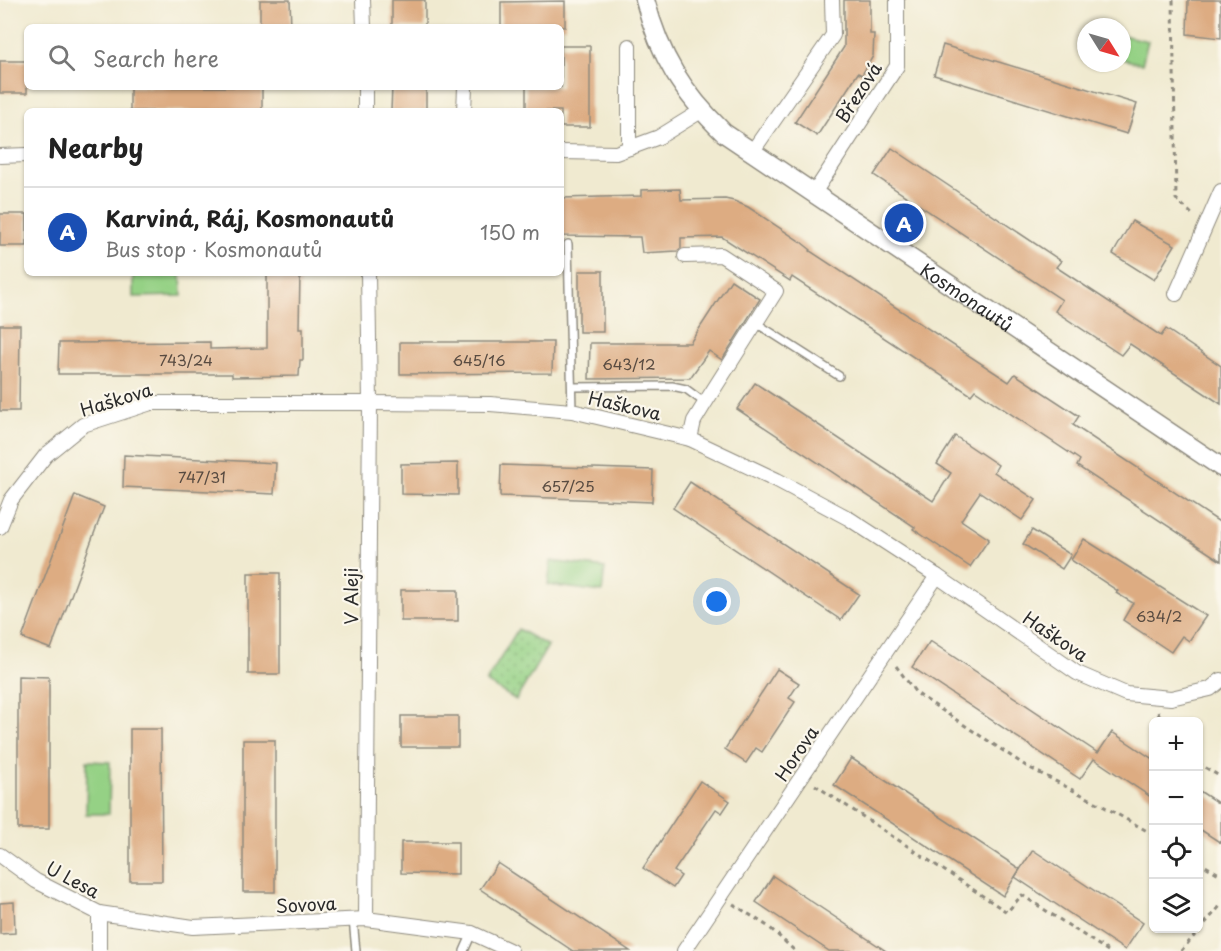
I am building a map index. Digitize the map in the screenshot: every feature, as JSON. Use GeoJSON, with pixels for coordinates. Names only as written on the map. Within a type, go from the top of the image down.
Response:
{"type":"FeatureCollection","features":[{"type":"Feature","properties":{"kind":"street"},"geometry":{"type":"LineString","coordinates":[[363,0],[364,24]]}},
{"type":"Feature","properties":{"kind":"street","name":"Kosmonautů"},"geometry":{"type":"LineString","coordinates":[[645,0],[650,20],[670,69],[701,111],[724,133],[1221,467]]}},
{"type":"Feature","properties":{"kind":"street"},"geometry":{"type":"LineString","coordinates":[[752,152],[833,35],[832,0]]}},
{"type":"Feature","properties":{"kind":"street","name":"Březová"},"geometry":{"type":"LineString","coordinates":[[814,193],[897,66],[897,0]]}},
{"type":"Feature","properties":{"kind":"street"},"geometry":{"type":"LineString","coordinates":[[628,148],[630,46]]}},
{"type":"Feature","properties":{"kind":"street"},"geometry":{"type":"LineString","coordinates":[[365,90],[365,108]]}},
{"type":"Feature","properties":{"kind":"street"},"geometry":{"type":"LineString","coordinates":[[464,108],[465,90]]}},
{"type":"Feature","properties":{"kind":"street"},"geometry":{"type":"LineString","coordinates":[[564,152],[616,153],[659,137],[701,111]]}},
{"type":"Feature","properties":{"kind":"street"},"geometry":{"type":"LineString","coordinates":[[0,156],[24,155]]}},
{"type":"Feature","properties":{"kind":"street"},"geometry":{"type":"LineString","coordinates":[[1176,294],[1221,190]]}},
{"type":"Feature","properties":{"kind":"street"},"geometry":{"type":"LineString","coordinates":[[685,256],[720,255],[776,291],[694,421],[690,439]]}},
{"type":"Feature","properties":{"kind":"street","name":"V Aleji"},"geometry":{"type":"LineString","coordinates":[[360,919],[370,403],[368,276]]}},
{"type":"Feature","properties":{"kind":"street","name":"Haškova"},"geometry":{"type":"LineString","coordinates":[[0,527],[11,500],[46,454],[83,425],[151,404],[370,403],[489,405],[572,411],[690,439],[777,480],[848,518],[937,576],[1077,673],[1126,694],[1171,698],[1210,689],[1221,680]]}},
{"type":"Feature","properties":{"kind":"street","name":"Horova"},"geometry":{"type":"LineString","coordinates":[[684,951],[937,576]]}},
{"type":"Feature","properties":{"kind":"street","name":"U Lesa"},"geometry":{"type":"LineString","coordinates":[[0,855],[36,880],[99,913],[99,951]]}},
{"type":"Feature","properties":{"kind":"street","name":"Sovova"},"geometry":{"type":"LineString","coordinates":[[99,913],[193,927],[360,919],[472,933],[511,951]]}},
{"type":"Feature","properties":{"kind":"lane"},"geometry":{"type":"LineString","coordinates":[[568,244],[572,411]]}},
{"type":"Feature","properties":{"kind":"lane"},"geometry":{"type":"LineString","coordinates":[[756,322],[839,376]]}},
{"type":"Feature","properties":{"kind":"lane"},"geometry":{"type":"LineString","coordinates":[[572,387],[672,386],[686,389],[705,403]]}},
{"type":"Feature","properties":{"kind":"lane"},"geometry":{"type":"LineString","coordinates":[[356,951],[360,919]]}},
{"type":"Feature","properties":{"kind":"lane"},"geometry":{"type":"LineString","coordinates":[[464,951],[472,933]]}},
{"type":"Feature","properties":{"kind":"path"},"geometry":{"type":"LineString","coordinates":[[1173,0],[1176,199],[1205,227]]}},
{"type":"Feature","properties":{"kind":"path"},"geometry":{"type":"LineString","coordinates":[[884,654],[900,669],[916,693],[1026,766],[1149,832]]}},
{"type":"Feature","properties":{"kind":"path"},"geometry":{"type":"LineString","coordinates":[[1203,766],[1221,777]]}},
{"type":"Feature","properties":{"kind":"path"},"geometry":{"type":"LineString","coordinates":[[802,776],[1007,912],[1022,895],[1108,951]]}},
{"type":"Feature","properties":{"kind":"path"},"geometry":{"type":"LineString","coordinates":[[1203,865],[1221,875]]}},
{"type":"Feature","properties":{"kind":"path"},"geometry":{"type":"LineString","coordinates":[[721,897],[769,927],[795,951]]}},
{"type":"Feature","properties":{"kind":"path"},"geometry":{"type":"LineString","coordinates":[[1181,951],[1221,905]]}},
{"type":"Feature","properties":{"kind":"green space"},"geometry":{"type":"Polygon","coordinates":[[[1131,37],[1148,41],[1142,64],[1131,61],[1131,37]]]}},
{"type":"Feature","properties":{"kind":"green space"},"geometry":{"type":"Polygon","coordinates":[[[133,276],[181,276],[182,296],[133,297],[133,276]]]}},
{"type":"Feature","properties":{"kind":"green space"},"geometry":{"type":"Polygon","coordinates":[[[551,561],[605,568],[602,592],[548,585],[551,561]]]}},
{"type":"Feature","properties":{"kind":"green space"},"geometry":{"type":"Polygon","coordinates":[[[518,629],[548,646],[516,700],[486,682],[518,629]]]}},
{"type":"Feature","properties":{"kind":"green space"},"geometry":{"type":"Polygon","coordinates":[[[87,761],[110,762],[109,814],[86,814],[87,761]]]}},
{"type":"Feature","properties":{"kind":"building"},"geometry":{"type":"Polygon","coordinates":[[[260,0],[290,0],[291,24],[260,24],[260,0]]]}},
{"type":"Feature","properties":{"kind":"building"},"geometry":{"type":"Polygon","coordinates":[[[392,0],[425,0],[425,24],[392,24],[392,0]]]}},
{"type":"Feature","properties":{"kind":"building"},"geometry":{"type":"Polygon","coordinates":[[[844,0],[870,0],[870,34],[874,34],[873,56],[862,75],[858,73],[817,136],[795,122],[844,47],[844,0]]]}},
{"type":"Feature","properties":{"kind":"building"},"geometry":{"type":"Polygon","coordinates":[[[1188,0],[1221,0],[1221,38],[1187,34],[1188,0]]]}},
{"type":"Feature","properties":{"kind":"building"},"geometry":{"type":"Polygon","coordinates":[[[565,1],[565,27],[564,24],[501,24],[501,2],[565,1]]]}},
{"type":"Feature","properties":{"kind":"building"},"geometry":{"type":"Polygon","coordinates":[[[943,45],[1137,104],[1127,134],[934,75],[943,45]]]}},
{"type":"Feature","properties":{"kind":"building"},"geometry":{"type":"Polygon","coordinates":[[[564,46],[590,46],[590,127],[564,127],[564,108],[526,108],[526,90],[564,90],[564,46]]]}},
{"type":"Feature","properties":{"kind":"building"},"geometry":{"type":"Polygon","coordinates":[[[0,61],[24,61],[24,90],[27,90],[27,93],[0,93],[0,61]]]}},
{"type":"Feature","properties":{"kind":"building"},"geometry":{"type":"Polygon","coordinates":[[[130,90],[262,90],[262,108],[130,108],[130,90]]]}},
{"type":"Feature","properties":{"kind":"building"},"geometry":{"type":"Polygon","coordinates":[[[392,90],[426,90],[426,108],[391,108],[392,90]]]}},
{"type":"Feature","properties":{"kind":"building"},"geometry":{"type":"Polygon","coordinates":[[[892,148],[1061,261],[1056,267],[1161,336],[1166,329],[1221,366],[1221,404],[1130,344],[1121,355],[1055,311],[1062,300],[874,175],[892,148]]]}},
{"type":"Feature","properties":{"kind":"building"},"geometry":{"type":"Polygon","coordinates":[[[680,189],[681,200],[725,199],[748,207],[801,242],[810,251],[1009,382],[1015,374],[1079,416],[1073,425],[1221,523],[1221,561],[1077,466],[1080,460],[975,390],[971,395],[792,277],[790,281],[722,237],[681,238],[681,248],[677,251],[642,253],[640,237],[564,236],[564,198],[641,196],[641,190],[680,189]]]}},
{"type":"Feature","properties":{"kind":"building"},"geometry":{"type":"Polygon","coordinates":[[[0,214],[24,214],[24,246],[0,246],[0,214]]]}},
{"type":"Feature","properties":{"kind":"building"},"geometry":{"type":"Polygon","coordinates":[[[1132,221],[1175,245],[1154,280],[1113,254],[1132,221]]]}},
{"type":"Feature","properties":{"kind":"building"},"geometry":{"type":"Polygon","coordinates":[[[579,271],[603,271],[603,332],[579,332],[579,271]]]}},
{"type":"Feature","properties":{"kind":"building"},"geometry":{"type":"Polygon","coordinates":[[[267,276],[300,276],[299,328],[303,328],[303,360],[300,360],[299,376],[58,374],[59,343],[210,342],[210,349],[267,348],[267,276]]]}},
{"type":"Feature","properties":{"kind":"building"},"geometry":{"type":"Polygon","coordinates":[[[731,280],[760,299],[722,360],[709,351],[690,378],[589,379],[590,343],[690,343],[731,280]]]}},
{"type":"Feature","properties":{"kind":"building"},"geometry":{"type":"Polygon","coordinates":[[[0,325],[20,325],[19,411],[0,411],[0,325]]]}},
{"type":"Feature","properties":{"kind":"building"},"geometry":{"type":"Polygon","coordinates":[[[400,342],[553,342],[552,373],[400,374],[400,342]]]}},
{"type":"Feature","properties":{"kind":"building"},"geometry":{"type":"Polygon","coordinates":[[[755,383],[933,501],[951,473],[937,464],[955,436],[998,465],[994,472],[1036,500],[1022,520],[980,492],[961,520],[989,539],[970,567],[913,529],[915,527],[737,409],[755,383]]]}},
{"type":"Feature","properties":{"kind":"building"},"geometry":{"type":"Polygon","coordinates":[[[124,455],[276,463],[274,494],[123,487],[124,455]]]}},
{"type":"Feature","properties":{"kind":"building"},"geometry":{"type":"Polygon","coordinates":[[[458,463],[458,495],[401,494],[401,464],[458,463]]]}},
{"type":"Feature","properties":{"kind":"building"},"geometry":{"type":"Polygon","coordinates":[[[501,465],[653,470],[652,502],[500,496],[501,465]]]}},
{"type":"Feature","properties":{"kind":"building"},"geometry":{"type":"Polygon","coordinates":[[[690,482],[859,594],[841,620],[673,508],[690,482]]]}},
{"type":"Feature","properties":{"kind":"building"},"geometry":{"type":"Polygon","coordinates":[[[75,495],[104,507],[51,649],[22,638],[75,495]]]}},
{"type":"Feature","properties":{"kind":"building"},"geometry":{"type":"Polygon","coordinates":[[[1032,530],[1071,555],[1062,569],[1023,544],[1032,530]]]}},
{"type":"Feature","properties":{"kind":"building"},"geometry":{"type":"Polygon","coordinates":[[[1084,539],[1206,616],[1189,641],[1182,636],[1171,652],[1123,620],[1133,603],[1071,560],[1084,539]]]}},
{"type":"Feature","properties":{"kind":"building"},"geometry":{"type":"Polygon","coordinates":[[[248,573],[280,573],[280,674],[248,674],[248,573]]]}},
{"type":"Feature","properties":{"kind":"building"},"geometry":{"type":"Polygon","coordinates":[[[401,590],[458,590],[458,621],[401,621],[401,590]]]}},
{"type":"Feature","properties":{"kind":"building"},"geometry":{"type":"Polygon","coordinates":[[[930,641],[1098,753],[1112,732],[1149,757],[1149,796],[1094,759],[1080,779],[912,667],[930,641]]]}},
{"type":"Feature","properties":{"kind":"building"},"geometry":{"type":"Polygon","coordinates":[[[777,669],[799,683],[789,698],[795,702],[762,752],[756,748],[746,763],[725,749],[777,669]]]}},
{"type":"Feature","properties":{"kind":"building"},"geometry":{"type":"Polygon","coordinates":[[[18,676],[49,677],[49,829],[18,829],[18,676]]]}},
{"type":"Feature","properties":{"kind":"building"},"geometry":{"type":"Polygon","coordinates":[[[401,716],[458,716],[458,747],[401,747],[401,716]]]}},
{"type":"Feature","properties":{"kind":"building"},"geometry":{"type":"Polygon","coordinates":[[[130,729],[161,729],[162,881],[130,881],[130,729]]]}},
{"type":"Feature","properties":{"kind":"building"},"geometry":{"type":"Polygon","coordinates":[[[243,740],[275,740],[275,892],[243,892],[243,740]]]}},
{"type":"Feature","properties":{"kind":"building"},"geometry":{"type":"Polygon","coordinates":[[[851,758],[1020,869],[1003,896],[834,785],[851,758]]]}},
{"type":"Feature","properties":{"kind":"building"},"geometry":{"type":"Polygon","coordinates":[[[700,781],[730,801],[722,813],[716,809],[674,871],[681,876],[673,888],[643,868],[700,781]]]}},
{"type":"Feature","properties":{"kind":"building"},"geometry":{"type":"Polygon","coordinates":[[[1203,793],[1221,805],[1221,843],[1203,831],[1203,793]]]}},
{"type":"Feature","properties":{"kind":"building"},"geometry":{"type":"Polygon","coordinates":[[[401,842],[458,842],[458,874],[401,873],[401,842]]]}},
{"type":"Feature","properties":{"kind":"building"},"geometry":{"type":"Polygon","coordinates":[[[1033,850],[1143,923],[1125,950],[1015,877],[1033,850]]]}},
{"type":"Feature","properties":{"kind":"building"},"geometry":{"type":"Polygon","coordinates":[[[498,863],[630,951],[573,951],[480,889],[498,863]]]}},
{"type":"Feature","properties":{"kind":"building"},"geometry":{"type":"Polygon","coordinates":[[[773,876],[886,951],[829,951],[756,902],[773,876]]]}},
{"type":"Feature","properties":{"kind":"building"},"geometry":{"type":"Polygon","coordinates":[[[14,902],[15,933],[0,934],[0,903],[14,902]]]}},
{"type":"Feature","properties":{"kind":"place","name":"Karviná, Ráj, Kosmonautů"},"geometry":{"type":"Point","coordinates":[904,223]}}]}
